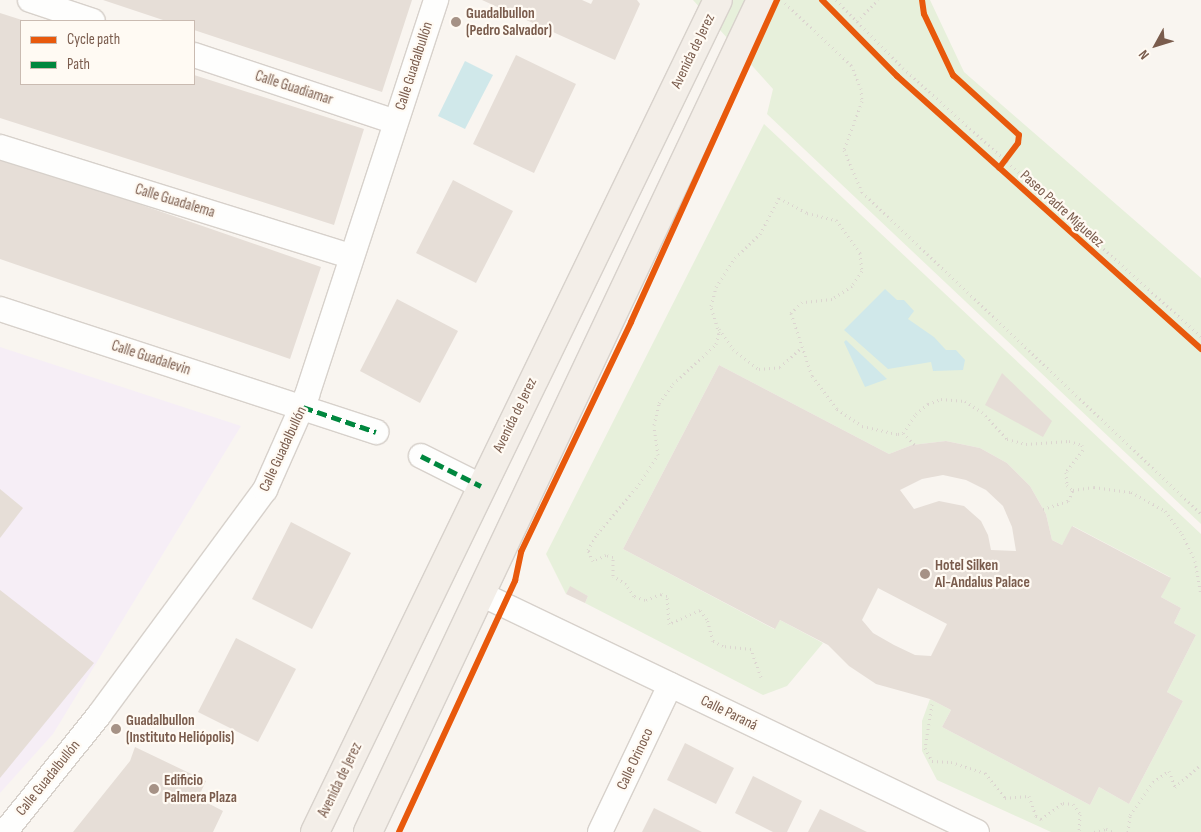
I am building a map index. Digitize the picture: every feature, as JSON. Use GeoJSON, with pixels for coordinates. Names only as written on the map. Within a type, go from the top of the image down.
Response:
{"type":"FeatureCollection","features":[{"type":"Feature","properties":{"kind":"main road","name":"Avenida de Jerez"},"geometry":{"type":"LineString","coordinates":[[315,832],[718,0]]}},
{"type":"Feature","properties":{"kind":"main road"},"geometry":{"type":"LineString","coordinates":[[368,832],[761,0]]}},
{"type":"Feature","properties":{"kind":"street"},"geometry":{"type":"LineString","coordinates":[[30,0],[90,20]]}},
{"type":"Feature","properties":{"kind":"street","name":"Calle Guadalbullón"},"geometry":{"type":"LineString","coordinates":[[5,832],[99,715],[265,490],[303,407],[350,256],[436,0]]}},
{"type":"Feature","properties":{"kind":"street","name":"Calle Guadiamar"},"geometry":{"type":"LineString","coordinates":[[195,55],[395,122]]}},
{"type":"Feature","properties":{"kind":"street","name":"Calle Guadalema"},"geometry":{"type":"LineString","coordinates":[[0,147],[350,256]]}},
{"type":"Feature","properties":{"kind":"street","name":"Calle Guadalevin"},"geometry":{"type":"LineString","coordinates":[[0,310],[376,432]]}},
{"type":"Feature","properties":{"kind":"street"},"geometry":{"type":"LineString","coordinates":[[421,456],[481,486]]}},
{"type":"Feature","properties":{"kind":"street","name":"Calle Paraná"},"geometry":{"type":"LineString","coordinates":[[481,594],[977,832]]}},
{"type":"Feature","properties":{"kind":"street","name":"Calle Orinoco"},"geometry":{"type":"LineString","coordinates":[[600,832],[670,685]]}},
{"type":"Feature","properties":{"kind":"path"},"geometry":{"type":"LineString","coordinates":[[782,0],[851,65],[861,88],[862,101],[844,150],[862,192],[1201,514]]}},
{"type":"Feature","properties":{"kind":"path"},"geometry":{"type":"LineString","coordinates":[[857,22],[878,0]]}},
{"type":"Feature","properties":{"kind":"path"},"geometry":{"type":"LineString","coordinates":[[999,168],[1012,151]]}},
{"type":"Feature","properties":{"kind":"path"},"geometry":{"type":"LineString","coordinates":[[761,677],[751,649],[723,646],[713,641],[707,619],[700,610],[675,624],[669,624],[668,596],[661,594],[645,600],[634,596],[626,584],[613,576],[613,557],[606,555],[592,561],[588,550],[597,534],[636,488],[658,455],[654,425],[659,403],[673,384],[712,349],[718,339],[718,328],[711,306],[716,287],[735,258],[760,234],[778,198],[807,213],[830,218],[841,224],[860,253],[862,266],[852,286],[839,296],[802,302],[792,309],[801,349],[812,376],[842,412],[868,428],[903,433],[915,445]]}},
{"type":"Feature","properties":{"kind":"path"},"geometry":{"type":"LineString","coordinates":[[1089,247],[1182,331]]}},
{"type":"Feature","properties":{"kind":"path"},"geometry":{"type":"LineString","coordinates":[[718,328],[733,349],[759,369],[780,367],[801,349]]}},
{"type":"Feature","properties":{"kind":"path"},"geometry":{"type":"LineString","coordinates":[[903,433],[916,414],[928,404],[941,399],[965,401],[982,412],[1007,439],[1026,444],[1069,441],[1082,444],[1083,450],[1066,472],[1067,485],[1073,490],[1094,487],[1131,492],[1164,511],[1182,534],[1195,560],[1201,594]]}},
{"type":"Feature","properties":{"kind":"path"},"geometry":{"type":"LineString","coordinates":[[1043,510],[1068,501],[1073,490]]}},
{"type":"Feature","properties":{"kind":"path"},"geometry":{"type":"LineString","coordinates":[[932,704],[925,748],[932,761],[951,762],[985,774],[1005,798],[1030,796],[1036,816],[1041,818],[1063,803],[1073,804],[1080,814],[1080,832]]}},
{"type":"Feature","properties":{"kind":"path"},"geometry":{"type":"LineString","coordinates":[[1128,832],[1130,815],[1153,782],[1169,771],[1176,787],[1201,764]]}},
{"type":"Feature","properties":{"kind":"path"},"geometry":{"type":"LineString","coordinates":[[1094,832],[1106,829],[1113,832]]}},
{"type":"Feature","properties":{"kind":"shaded area"},"geometry":{"type":"Polygon","coordinates":[[[0,347],[241,426],[53,734],[0,793],[0,347]]]}},
{"type":"Feature","properties":{"kind":"green space"},"geometry":{"type":"Polygon","coordinates":[[[693,0],[930,0],[964,72],[1201,278],[1201,524],[767,114],[773,89],[693,0]]]}},
{"type":"Feature","properties":{"kind":"green space"},"geometry":{"type":"Polygon","coordinates":[[[764,124],[1201,534],[1201,832],[1051,832],[937,780],[922,751],[922,721],[930,699],[951,710],[942,727],[1090,805],[1099,787],[1129,804],[1183,701],[1167,692],[1196,635],[1174,623],[1181,608],[1161,597],[1170,577],[1073,526],[1062,545],[1052,540],[1046,514],[1030,486],[1007,463],[980,448],[946,441],[912,445],[889,454],[719,365],[623,549],[774,629],[780,620],[823,643],[787,686],[763,695],[585,603],[588,596],[570,587],[566,594],[546,554],[764,124]]]}},
{"type":"Feature","properties":{"kind":"water"},"geometry":{"type":"Polygon","coordinates":[[[465,61],[493,75],[465,129],[438,116],[465,61]]]}},
{"type":"Feature","properties":{"kind":"water"},"geometry":{"type":"Polygon","coordinates":[[[885,289],[897,300],[904,300],[914,311],[908,319],[934,337],[946,350],[956,350],[965,360],[963,370],[933,371],[931,362],[888,369],[844,330],[885,289]]]}},
{"type":"Feature","properties":{"kind":"water"},"geometry":{"type":"Polygon","coordinates":[[[846,340],[887,379],[865,387],[844,342],[846,340]]]}},
{"type":"Feature","properties":{"kind":"building"},"geometry":{"type":"Polygon","coordinates":[[[103,0],[412,0],[382,92],[195,30],[195,20],[163,20],[103,0]]]}},
{"type":"Feature","properties":{"kind":"building"},"geometry":{"type":"Polygon","coordinates":[[[482,0],[582,0],[591,4],[593,0],[637,0],[640,4],[615,60],[482,0]]]}},
{"type":"Feature","properties":{"kind":"building"},"geometry":{"type":"Polygon","coordinates":[[[0,13],[22,20],[20,20],[20,85],[195,85],[195,75],[364,129],[334,225],[0,118],[0,13]]]}},
{"type":"Feature","properties":{"kind":"building"},"geometry":{"type":"Polygon","coordinates":[[[516,55],[576,84],[534,173],[473,144],[516,55]]]}},
{"type":"Feature","properties":{"kind":"building"},"geometry":{"type":"Polygon","coordinates":[[[0,156],[321,267],[290,359],[0,259],[0,156]]]}},
{"type":"Feature","properties":{"kind":"building"},"geometry":{"type":"Polygon","coordinates":[[[453,180],[513,211],[476,283],[416,253],[453,180]]]}},
{"type":"Feature","properties":{"kind":"building"},"geometry":{"type":"Polygon","coordinates":[[[397,299],[458,331],[420,403],[360,371],[397,299]]]}},
{"type":"Feature","properties":{"kind":"building"},"geometry":{"type":"Polygon","coordinates":[[[719,365],[889,454],[912,445],[946,441],[980,448],[1007,463],[1030,486],[1046,514],[1052,540],[1062,545],[1072,526],[1171,578],[1161,597],[1181,608],[1174,623],[1196,635],[1167,692],[1183,701],[1129,804],[1099,787],[1090,805],[942,727],[951,710],[930,699],[876,684],[849,666],[828,645],[780,620],[775,629],[623,549],[719,365]],[[943,475],[922,479],[900,490],[914,509],[939,501],[964,506],[981,521],[988,535],[991,550],[1016,551],[1012,527],[1003,506],[986,490],[966,480],[943,475]],[[878,588],[862,620],[873,633],[894,645],[915,655],[931,656],[947,624],[878,588]]]}},
{"type":"Feature","properties":{"kind":"building"},"geometry":{"type":"Polygon","coordinates":[[[1002,373],[1052,421],[1043,437],[985,405],[1002,373]]]}},
{"type":"Feature","properties":{"kind":"building"},"geometry":{"type":"Polygon","coordinates":[[[0,489],[23,508],[0,538],[0,489]]]}},
{"type":"Feature","properties":{"kind":"building"},"geometry":{"type":"Polygon","coordinates":[[[291,522],[351,553],[312,629],[252,599],[291,522]]]}},
{"type":"Feature","properties":{"kind":"building"},"geometry":{"type":"Polygon","coordinates":[[[570,586],[588,596],[585,603],[566,594],[570,586]]]}},
{"type":"Feature","properties":{"kind":"building"},"geometry":{"type":"Polygon","coordinates":[[[0,590],[94,663],[0,778],[0,590]]]}},
{"type":"Feature","properties":{"kind":"building"},"geometry":{"type":"Polygon","coordinates":[[[236,638],[296,669],[258,742],[198,712],[236,638]]]}},
{"type":"Feature","properties":{"kind":"building"},"geometry":{"type":"Polygon","coordinates":[[[685,743],[734,768],[716,804],[667,780],[685,743]]]}},
{"type":"Feature","properties":{"kind":"building","name":"Edificio Palmera Plaza"},"geometry":{"type":"Polygon","coordinates":[[[135,747],[206,781],[198,798],[223,811],[213,832],[73,832],[130,761],[135,747]]]}},
{"type":"Feature","properties":{"kind":"building"},"geometry":{"type":"Polygon","coordinates":[[[753,776],[802,801],[787,832],[773,832],[735,813],[753,776]]]}},
{"type":"Feature","properties":{"kind":"building"},"geometry":{"type":"Polygon","coordinates":[[[654,808],[702,832],[642,832],[654,808]]]}},
{"type":"Feature","properties":{"kind":"building"},"geometry":{"type":"Polygon","coordinates":[[[820,809],[867,832],[808,832],[820,809]]]}},
{"type":"Feature","properties":{"kind":"marked path"},"geometry":{"type":"LineString","coordinates":[[303,407],[376,432]]}},
{"type":"Feature","properties":{"kind":"marked path"},"geometry":{"type":"LineString","coordinates":[[421,456],[481,486]]}},
{"type":"Feature","properties":{"kind":"cycle path"},"geometry":{"type":"LineString","coordinates":[[399,832],[515,581],[521,552],[631,322],[777,0]]}},
{"type":"Feature","properties":{"kind":"cycle path","name":"Paseo Padre Miguelez"},"geometry":{"type":"LineString","coordinates":[[822,0],[897,76],[1201,349]]}},
{"type":"Feature","properties":{"kind":"cycle path"},"geometry":{"type":"LineString","coordinates":[[922,0],[924,14],[953,75],[1019,135],[1018,143],[999,168]]}},
{"type":"Feature","properties":{"kind":"place","name":"Guadalbullon (Pedro Salvador)"},"geometry":{"type":"Point","coordinates":[456,22]}},
{"type":"Feature","properties":{"kind":"place","name":"Hotel Silken Al-Andalus Palace"},"geometry":{"type":"Point","coordinates":[925,574]}},
{"type":"Feature","properties":{"kind":"place","name":"Guadalbullon (Instituto Heliópolis)"},"geometry":{"type":"Point","coordinates":[116,729]}},
{"type":"Feature","properties":{"kind":"place","name":"Edificio Palmera Plaza"},"geometry":{"type":"Point","coordinates":[154,789]}}]}
